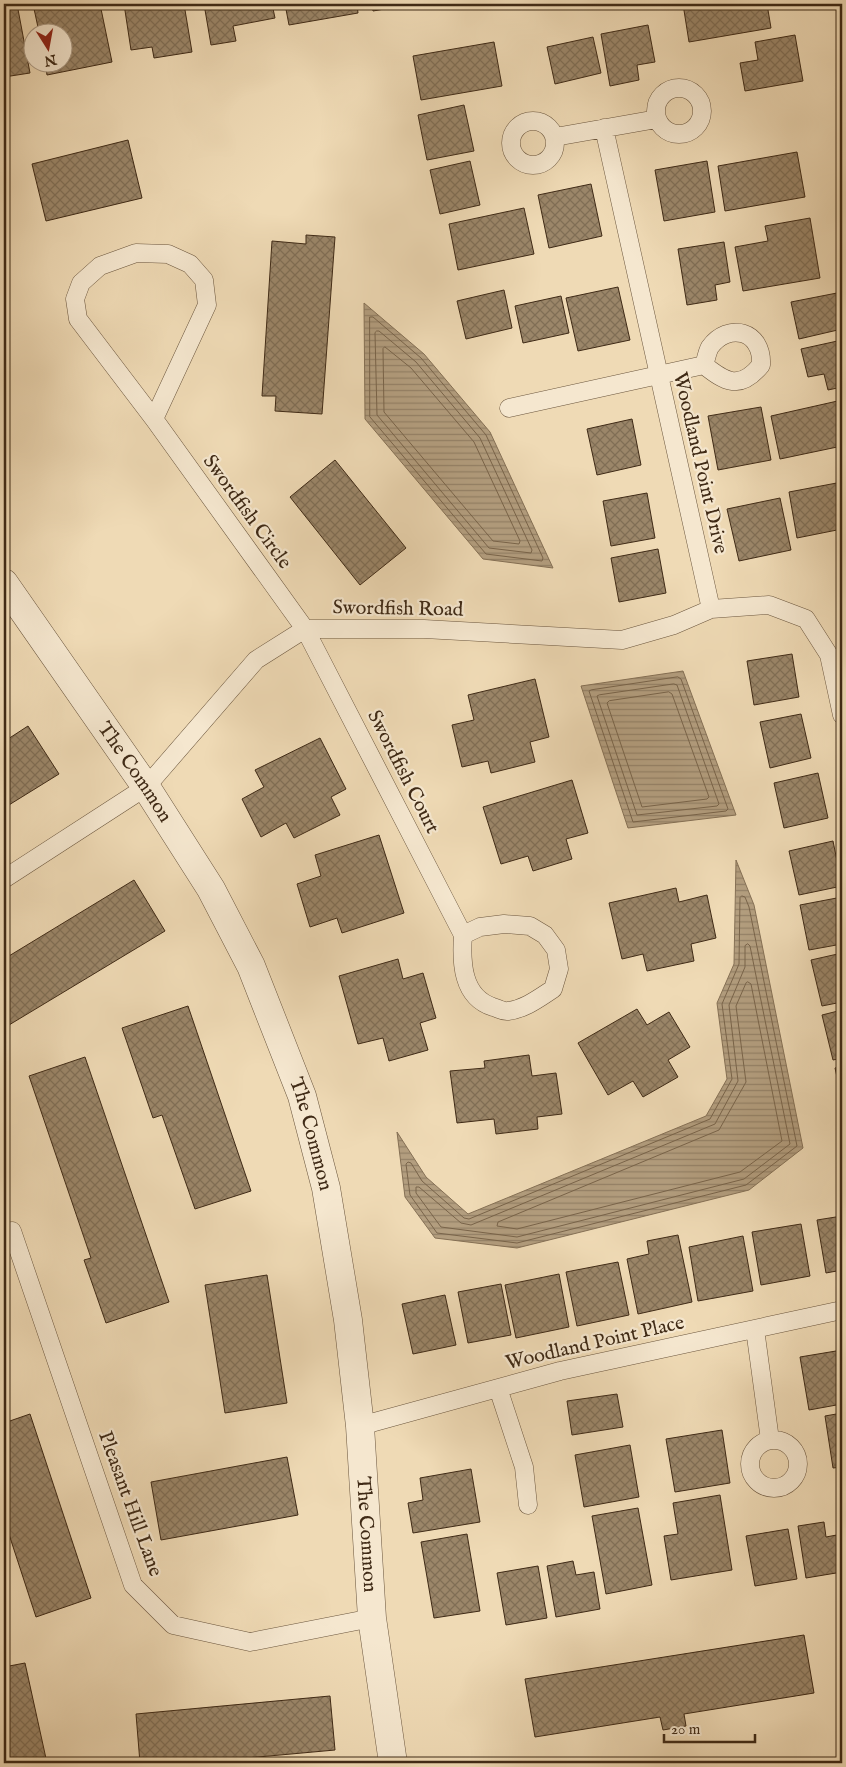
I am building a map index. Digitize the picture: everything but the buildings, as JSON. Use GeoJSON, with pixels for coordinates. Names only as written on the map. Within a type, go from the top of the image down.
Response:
{"type":"FeatureCollection","features":[{"type":"Feature","properties":{"kind":"street","name":"The Common"},"geometry":{"type":"LineString","coordinates":[[4,583],[146,788],[211,889],[251,966],[302,1096],[326,1188],[348,1320],[360,1426],[372,1618],[393,1763]]}},
{"type":"Feature","properties":{"kind":"lane"},"geometry":{"type":"LineString","coordinates":[[555,137],[657,119]]}},
{"type":"Feature","properties":{"kind":"lane","name":"Woodland Point Drive"},"geometry":{"type":"LineString","coordinates":[[604,128],[711,609]]}},
{"type":"Feature","properties":{"kind":"lane","name":"Swordfish Circle"},"geometry":{"type":"LineString","coordinates":[[154,419],[207,304],[204,280],[190,264],[168,254],[136,253],[100,266],[81,283],[75,299],[78,319],[154,419],[305,629]]}},
{"type":"Feature","properties":{"kind":"lane"},"geometry":{"type":"LineString","coordinates":[[509,408],[704,365]]}},
{"type":"Feature","properties":{"kind":"lane"},"geometry":{"type":"LineString","coordinates":[[711,609],[769,605],[806,620],[829,655],[842,715]]}},
{"type":"Feature","properties":{"kind":"lane","name":"Swordfish Road"},"geometry":{"type":"LineString","coordinates":[[146,788],[256,660],[305,629],[424,629],[622,640],[674,624],[711,609]]}},
{"type":"Feature","properties":{"kind":"lane","name":"Swordfish Court"},"geometry":{"type":"LineString","coordinates":[[305,629],[463,935]]}},
{"type":"Feature","properties":{"kind":"lane"},"geometry":{"type":"LineString","coordinates":[[4,879],[146,788]]}},
{"type":"Feature","properties":{"kind":"lane"},"geometry":{"type":"LineString","coordinates":[[504,924],[530,926],[538,930],[546,935],[556,950],[559,969],[553,989],[531,1004],[506,1012],[484,1004],[471,989],[463,973],[463,935],[480,927],[504,924]]}},
{"type":"Feature","properties":{"kind":"lane","name":"Pleasant Hill Lane"},"geometry":{"type":"LineString","coordinates":[[4,1233],[12,1231],[133,1586],[173,1625],[250,1642],[372,1618]]}},
{"type":"Feature","properties":{"kind":"lane","name":"Woodland Point Place"},"geometry":{"type":"LineString","coordinates":[[360,1426],[560,1371],[842,1310]]}},
{"type":"Feature","properties":{"kind":"lane"},"geometry":{"type":"LineString","coordinates":[[755,1329],[770,1440]]}},
{"type":"Feature","properties":{"kind":"lane"},"geometry":{"type":"LineString","coordinates":[[498,1388],[524,1467],[528,1505]]}},
{"type":"Feature","properties":{"kind":"water"},"geometry":{"type":"Polygon","coordinates":[[[364,303],[424,354],[490,432],[553,568],[483,559],[365,419],[364,303]]]}},
{"type":"Feature","properties":{"kind":"water"},"geometry":{"type":"Polygon","coordinates":[[[683,671],[736,815],[628,828],[581,686],[683,671]]]}},
{"type":"Feature","properties":{"kind":"water"},"geometry":{"type":"Polygon","coordinates":[[[736,860],[754,905],[803,1148],[749,1190],[517,1248],[435,1238],[405,1197],[397,1132],[426,1177],[468,1214],[706,1116],[727,1079],[717,1003],[734,964],[736,860]]]}}]}
